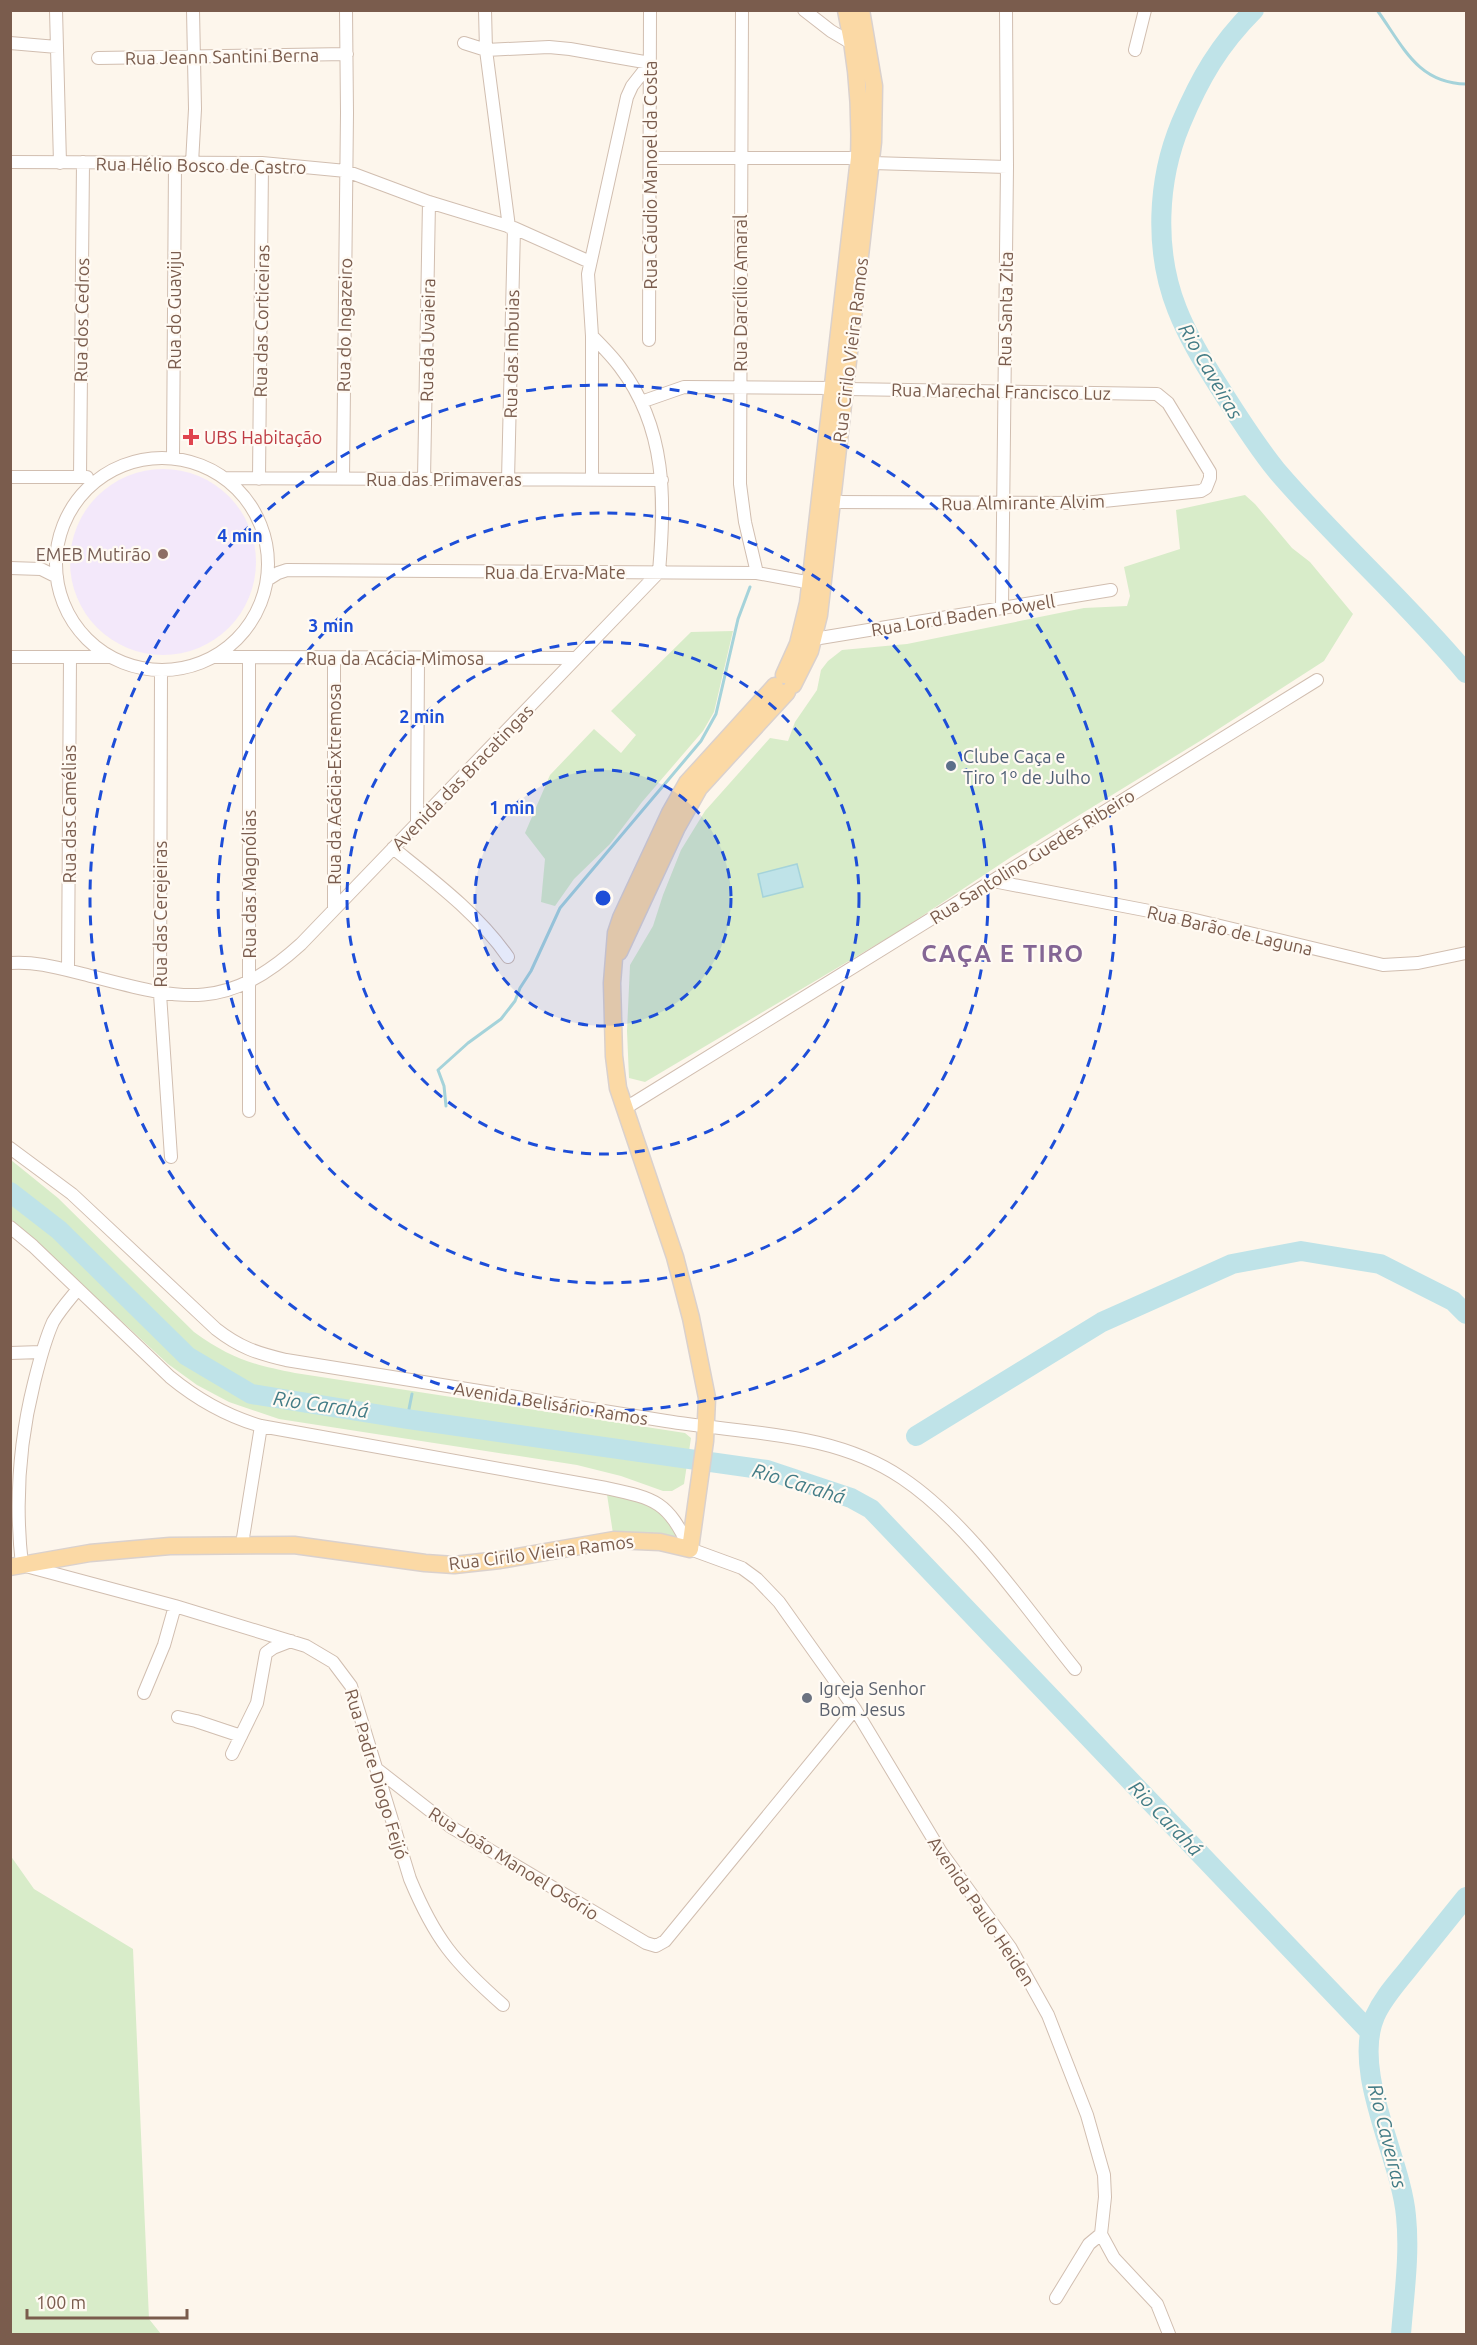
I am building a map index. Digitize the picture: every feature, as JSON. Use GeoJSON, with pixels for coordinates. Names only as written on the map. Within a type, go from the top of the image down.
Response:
{"type":"FeatureCollection","features":[{"type":"Feature","properties":{"kind":"main road","name":"Rua Cirilo Vieira Ramos"},"geometry":{"type":"LineString","coordinates":[[846,10],[854,44],[866,160]]}},
{"type":"Feature","properties":{"kind":"main road","name":"Rua Cirilo Vieira Ramos"},"geometry":{"type":"LineString","coordinates":[[16,1566],[123,1549],[242,1544],[303,1546],[454,1565],[479,1563],[614,1540],[660,1542],[690,1549],[706,1434],[706,1387],[684,1288],[666,1226],[618,1088],[614,1056],[613,964],[677,827],[696,794],[785,684],[814,639],[817,584],[874,86],[861,10]]}},
{"type":"Feature","properties":{"kind":"main road","name":"Rua Cirilo Vieira Ramos"},"geometry":{"type":"LineString","coordinates":[[785,684],[817,584],[833,502],[839,388]]}},
{"type":"Feature","properties":{"kind":"street"},"geometry":{"type":"LineString","coordinates":[[56,10],[60,163]]}},
{"type":"Feature","properties":{"kind":"street"},"geometry":{"type":"LineString","coordinates":[[192,163],[195,127],[193,10]]}},
{"type":"Feature","properties":{"kind":"street","name":"Rua do Ingazeiro"},"geometry":{"type":"LineString","coordinates":[[343,479],[346,10]]}},
{"type":"Feature","properties":{"kind":"street","name":"Rua das Imbuias"},"geometry":{"type":"LineString","coordinates":[[485,10],[486,50],[511,228],[508,480]]}},
{"type":"Feature","properties":{"kind":"street","name":"Rua Cáudio Manoel da Costa"},"geometry":{"type":"LineString","coordinates":[[649,340],[650,10]]}},
{"type":"Feature","properties":{"kind":"street","name":"Rua Darcílio Amaral"},"geometry":{"type":"LineString","coordinates":[[742,10],[741,504],[757,573]]}},
{"type":"Feature","properties":{"kind":"street"},"geometry":{"type":"LineString","coordinates":[[804,10],[831,31],[854,44]]}},
{"type":"Feature","properties":{"kind":"street","name":"Rua Santa Zita"},"geometry":{"type":"LineString","coordinates":[[1002,608],[1007,167],[1006,10]]}},
{"type":"Feature","properties":{"kind":"street"},"geometry":{"type":"LineString","coordinates":[[1135,50],[1145,10]]}},
{"type":"Feature","properties":{"kind":"street"},"geometry":{"type":"LineString","coordinates":[[10,43],[57,47]]}},
{"type":"Feature","properties":{"kind":"street"},"geometry":{"type":"LineString","coordinates":[[464,44],[486,50],[549,47],[594,52],[650,63],[632,86],[627,98],[590,262],[588,284],[592,336],[592,480]]}},
{"type":"Feature","properties":{"kind":"street","name":"Rua Jeann Santini Berna"},"geometry":{"type":"LineString","coordinates":[[98,58],[347,54]]}},
{"type":"Feature","properties":{"kind":"street"},"geometry":{"type":"LineString","coordinates":[[650,158],[866,160],[1007,167]]}},
{"type":"Feature","properties":{"kind":"street","name":"Rua Hélio Bosco de Castro"},"geometry":{"type":"LineString","coordinates":[[10,162],[262,164],[346,171],[429,202],[511,228],[590,262]]}},
{"type":"Feature","properties":{"kind":"street","name":"Rua dos Cedros"},"geometry":{"type":"LineString","coordinates":[[80,477],[83,162]]}},
{"type":"Feature","properties":{"kind":"street","name":"Rua do Guaviju"},"geometry":{"type":"LineString","coordinates":[[173,458],[175,163]]}},
{"type":"Feature","properties":{"kind":"street","name":"Rua das Corticeiras"},"geometry":{"type":"LineString","coordinates":[[259,478],[262,164]]}},
{"type":"Feature","properties":{"kind":"street","name":"Rua da Uvaieira"},"geometry":{"type":"LineString","coordinates":[[424,479],[429,202]]}},
{"type":"Feature","properties":{"kind":"street"},"geometry":{"type":"LineString","coordinates":[[592,336],[620,366],[641,402],[654,442],[662,480],[664,504],[659,572]]}},
{"type":"Feature","properties":{"kind":"street","name":"Rua Marechal Francisco Luz"},"geometry":{"type":"LineString","coordinates":[[641,402],[684,387],[1157,394],[1168,403],[1210,472],[1209,484]]}},
{"type":"Feature","properties":{"kind":"street"},"geometry":{"type":"LineString","coordinates":[[173,458],[200,464],[225,478],[248,500],[262,528],[268,559],[267,580],[263,599],[255,617],[231,646],[215,657],[198,665],[161,671],[134,668],[109,657],[93,645],[68,615],[57,577],[58,540],[74,505],[100,477],[135,461],[173,458]]}},
{"type":"Feature","properties":{"kind":"street"},"geometry":{"type":"LineString","coordinates":[[10,477],[100,477]]}},
{"type":"Feature","properties":{"kind":"street","name":"Rua das Primaveras"},"geometry":{"type":"LineString","coordinates":[[225,478],[662,480]]}},
{"type":"Feature","properties":{"kind":"street","name":"Rua Almirante Alvim"},"geometry":{"type":"LineString","coordinates":[[833,502],[1103,502],[1201,491],[1209,484]]}},
{"type":"Feature","properties":{"kind":"street"},"geometry":{"type":"LineString","coordinates":[[40,568],[56,559]]}},
{"type":"Feature","properties":{"kind":"street","name":"Rua da Erva-Mate"},"geometry":{"type":"LineString","coordinates":[[268,559],[287,570]]}},
{"type":"Feature","properties":{"kind":"street"},"geometry":{"type":"LineString","coordinates":[[10,568],[40,568],[57,577]]}},
{"type":"Feature","properties":{"kind":"street","name":"Rua da Erva-Mate"},"geometry":{"type":"LineString","coordinates":[[267,580],[287,570],[659,572],[757,573],[817,584]]}},
{"type":"Feature","properties":{"kind":"street","name":"Avenida das Bracatingas"},"geometry":{"type":"LineString","coordinates":[[10,963],[29,962],[180,996],[203,996],[249,982],[285,958],[334,909],[659,572]]}},
{"type":"Feature","properties":{"kind":"street","name":"Rua Lord Baden Powell"},"geometry":{"type":"LineString","coordinates":[[814,639],[1112,590]]}},
{"type":"Feature","properties":{"kind":"street"},"geometry":{"type":"LineString","coordinates":[[10,657],[109,657]]}},
{"type":"Feature","properties":{"kind":"street","name":"Rua das Camélias"},"geometry":{"type":"LineString","coordinates":[[68,970],[70,657]]}},
{"type":"Feature","properties":{"kind":"street","name":"Rua da Acácia-Mimosa"},"geometry":{"type":"LineString","coordinates":[[215,657],[576,658]]}},
{"type":"Feature","properties":{"kind":"street","name":"Rua das Magnólias"},"geometry":{"type":"LineString","coordinates":[[249,658],[249,1111]]}},
{"type":"Feature","properties":{"kind":"street","name":"Rua da Acácia-Extremosa"},"geometry":{"type":"LineString","coordinates":[[334,658],[334,909]]}},
{"type":"Feature","properties":{"kind":"street"},"geometry":{"type":"LineString","coordinates":[[417,658],[417,824]]}},
{"type":"Feature","properties":{"kind":"street","name":"Rua das Cerejeiras"},"geometry":{"type":"LineString","coordinates":[[161,671],[159,993],[171,1157]]}},
{"type":"Feature","properties":{"kind":"street","name":"Rua Santolino Guedes Ribeiro"},"geometry":{"type":"LineString","coordinates":[[624,1109],[1317,680]]}},
{"type":"Feature","properties":{"kind":"street"},"geometry":{"type":"LineString","coordinates":[[393,848],[488,930],[508,957]]}},
{"type":"Feature","properties":{"kind":"street","name":"Rua Barão de Laguna"},"geometry":{"type":"LineString","coordinates":[[993,881],[1191,919],[1383,965],[1418,963],[1467,953]]}},
{"type":"Feature","properties":{"kind":"street","name":"Avenida Belisário Ramos"},"geometry":{"type":"LineString","coordinates":[[10,1148],[72,1194],[216,1329],[235,1344],[257,1354],[706,1434],[764,1433],[816,1443],[875,1462],[922,1492],[962,1531],[1075,1669]]}},
{"type":"Feature","properties":{"kind":"street"},"geometry":{"type":"LineString","coordinates":[[10,1227],[33,1246],[170,1377],[216,1410],[261,1426],[606,1488],[645,1498],[669,1511],[677,1521],[690,1549]]}},
{"type":"Feature","properties":{"kind":"street"},"geometry":{"type":"LineString","coordinates":[[16,1566],[20,1474],[25,1424],[42,1352],[54,1322],[78,1289]]}},
{"type":"Feature","properties":{"kind":"street"},"geometry":{"type":"LineString","coordinates":[[10,1353],[42,1352]]}},
{"type":"Feature","properties":{"kind":"street"},"geometry":{"type":"LineString","coordinates":[[242,1544],[261,1426]]}},
{"type":"Feature","properties":{"kind":"street","name":"Avenida Paulo Heiden"},"geometry":{"type":"LineString","coordinates":[[690,1549],[742,1568],[769,1590],[855,1709],[941,1852],[1010,1947],[1048,2015],[1071,2071],[1100,2156],[1105,2198],[1101,2234]]}},
{"type":"Feature","properties":{"kind":"street","name":"Rua Padre Diogo Feijó"},"geometry":{"type":"LineString","coordinates":[[16,1566],[175,1606],[320,1652],[342,1672],[353,1693],[410,1880],[434,1932],[448,1952],[471,1977],[502,2004]]}},
{"type":"Feature","properties":{"kind":"street"},"geometry":{"type":"LineString","coordinates":[[144,1693],[164,1645],[175,1606]]}},
{"type":"Feature","properties":{"kind":"street"},"geometry":{"type":"LineString","coordinates":[[232,1754],[257,1702],[266,1653],[291,1641]]}},
{"type":"Feature","properties":{"kind":"street","name":"Rua João Manoel Osório"},"geometry":{"type":"LineString","coordinates":[[378,1770],[452,1827],[646,1943],[656,1946],[665,1941],[855,1709]]}},
{"type":"Feature","properties":{"kind":"street"},"geometry":{"type":"LineString","coordinates":[[178,1717],[241,1736]]}},
{"type":"Feature","properties":{"kind":"street"},"geometry":{"type":"LineString","coordinates":[[1056,2298],[1089,2244],[1101,2234],[1114,2258],[1157,2304],[1169,2334]]}},
{"type":"Feature","properties":{"kind":"shaded area","name":"EMEB Mutirão"},"geometry":{"type":"Polygon","coordinates":[[[163,469],[199,476],[215,484],[229,496],[241,510],[249,526],[256,562],[249,598],[241,614],[229,628],[215,640],[199,648],[163,655],[127,648],[111,640],[97,628],[85,614],[77,598],[70,562],[77,526],[85,510],[97,496],[111,484],[127,476],[163,469]]]}},
{"type":"Feature","properties":{"kind":"green space","name":"Clube Caça e Tiro 1º de Julho"},"geometry":{"type":"Polygon","coordinates":[[[1245,495],[1292,548],[1310,562],[1353,614],[1324,661],[1200,741],[1011,857],[901,930],[645,1082],[629,1078],[627,1031],[630,965],[653,926],[681,850],[705,811],[770,738],[788,741],[795,722],[817,690],[821,670],[828,661],[842,650],[907,644],[1084,608],[1127,606],[1130,596],[1124,567],[1180,549],[1176,510],[1245,495]]]}},
{"type":"Feature","properties":{"kind":"green space"},"geometry":{"type":"Polygon","coordinates":[[[733,631],[714,712],[703,731],[642,802],[610,844],[574,879],[555,906],[541,902],[545,859],[525,833],[550,775],[594,729],[621,753],[636,735],[611,711],[691,632],[733,631]]]}},
{"type":"Feature","properties":{"kind":"green space"},"geometry":{"type":"Polygon","coordinates":[[[11,1160],[58,1198],[194,1332],[231,1354],[267,1367],[295,1373],[685,1433],[691,1438],[684,1484],[672,1491],[663,1491],[621,1476],[577,1465],[279,1419],[229,1402],[197,1385],[168,1364],[11,1219],[11,1160]]]}},
{"type":"Feature","properties":{"kind":"green space"},"geometry":{"type":"Polygon","coordinates":[[[606,1488],[659,1504],[690,1549],[614,1540],[606,1488]]]}},
{"type":"Feature","properties":{"kind":"green space"},"geometry":{"type":"Polygon","coordinates":[[[10,1855],[34,1889],[133,1949],[149,2319],[161,2334],[11,2334],[10,1855]]]}},
{"type":"Feature","properties":{"kind":"water"},"geometry":{"type":"Polygon","coordinates":[[[797,864],[803,887],[763,897],[758,874],[797,864]]]}},
{"type":"Feature","properties":{"kind":"waterway","name":"Rio Caveiras"},"geometry":{"type":"LineString","coordinates":[[1254,10],[1230,36],[1203,77],[1181,123],[1167,168],[1161,216],[1162,240],[1170,287],[1177,309],[1212,376],[1269,461],[1466,673]]}},
{"type":"Feature","properties":{"kind":"waterway"},"geometry":{"type":"LineString","coordinates":[[1377,10],[1404,49],[1423,70],[1449,82],[1466,84]]}},
{"type":"Feature","properties":{"kind":"waterway"},"geometry":{"type":"LineString","coordinates":[[446,1106],[444,1086],[438,1070],[468,1043],[501,1019],[515,1001],[531,971],[560,908],[701,741],[716,714],[738,619],[750,587]]}},
{"type":"Feature","properties":{"kind":"waterway","name":"Rio Carahá"},"geometry":{"type":"LineString","coordinates":[[10,1192],[59,1230],[187,1356],[251,1394],[407,1419],[767,1470],[851,1498],[871,1509],[1370,2032]]}},
{"type":"Feature","properties":{"kind":"waterway"},"geometry":{"type":"LineString","coordinates":[[916,1436],[1102,1322],[1232,1264],[1301,1251],[1380,1264],[1453,1301],[1466,1314]]}},
{"type":"Feature","properties":{"kind":"waterway"},"geometry":{"type":"LineString","coordinates":[[407,1419],[412,1394]]}},
{"type":"Feature","properties":{"kind":"waterway","name":"Rio Caveiras"},"geometry":{"type":"LineString","coordinates":[[1401,2334],[1407,2260],[1406,2216],[1396,2168],[1373,2089],[1369,2063],[1369,2038],[1375,2016],[1387,1995],[1466,1897]]}},
{"type":"Feature","properties":{"kind":"place","name":"UBS Habitação"},"geometry":{"type":"Point","coordinates":[191,437]}},
{"type":"Feature","properties":{"kind":"place","name":"EMEB Mutirão"},"geometry":{"type":"Point","coordinates":[163,554]}},
{"type":"Feature","properties":{"kind":"place","name":"Clube Caça e Tiro 1º de Julho"},"geometry":{"type":"Point","coordinates":[951,766]}},
{"type":"Feature","properties":{"kind":"place","name":"Igreja Senhor Bom Jesus"},"geometry":{"type":"Point","coordinates":[807,1698]}},
{"type":"Feature","properties":{"kind":"district","name":"CAÇA E TIRO"},"geometry":{"type":"Point","coordinates":[1003,953]}}]}
